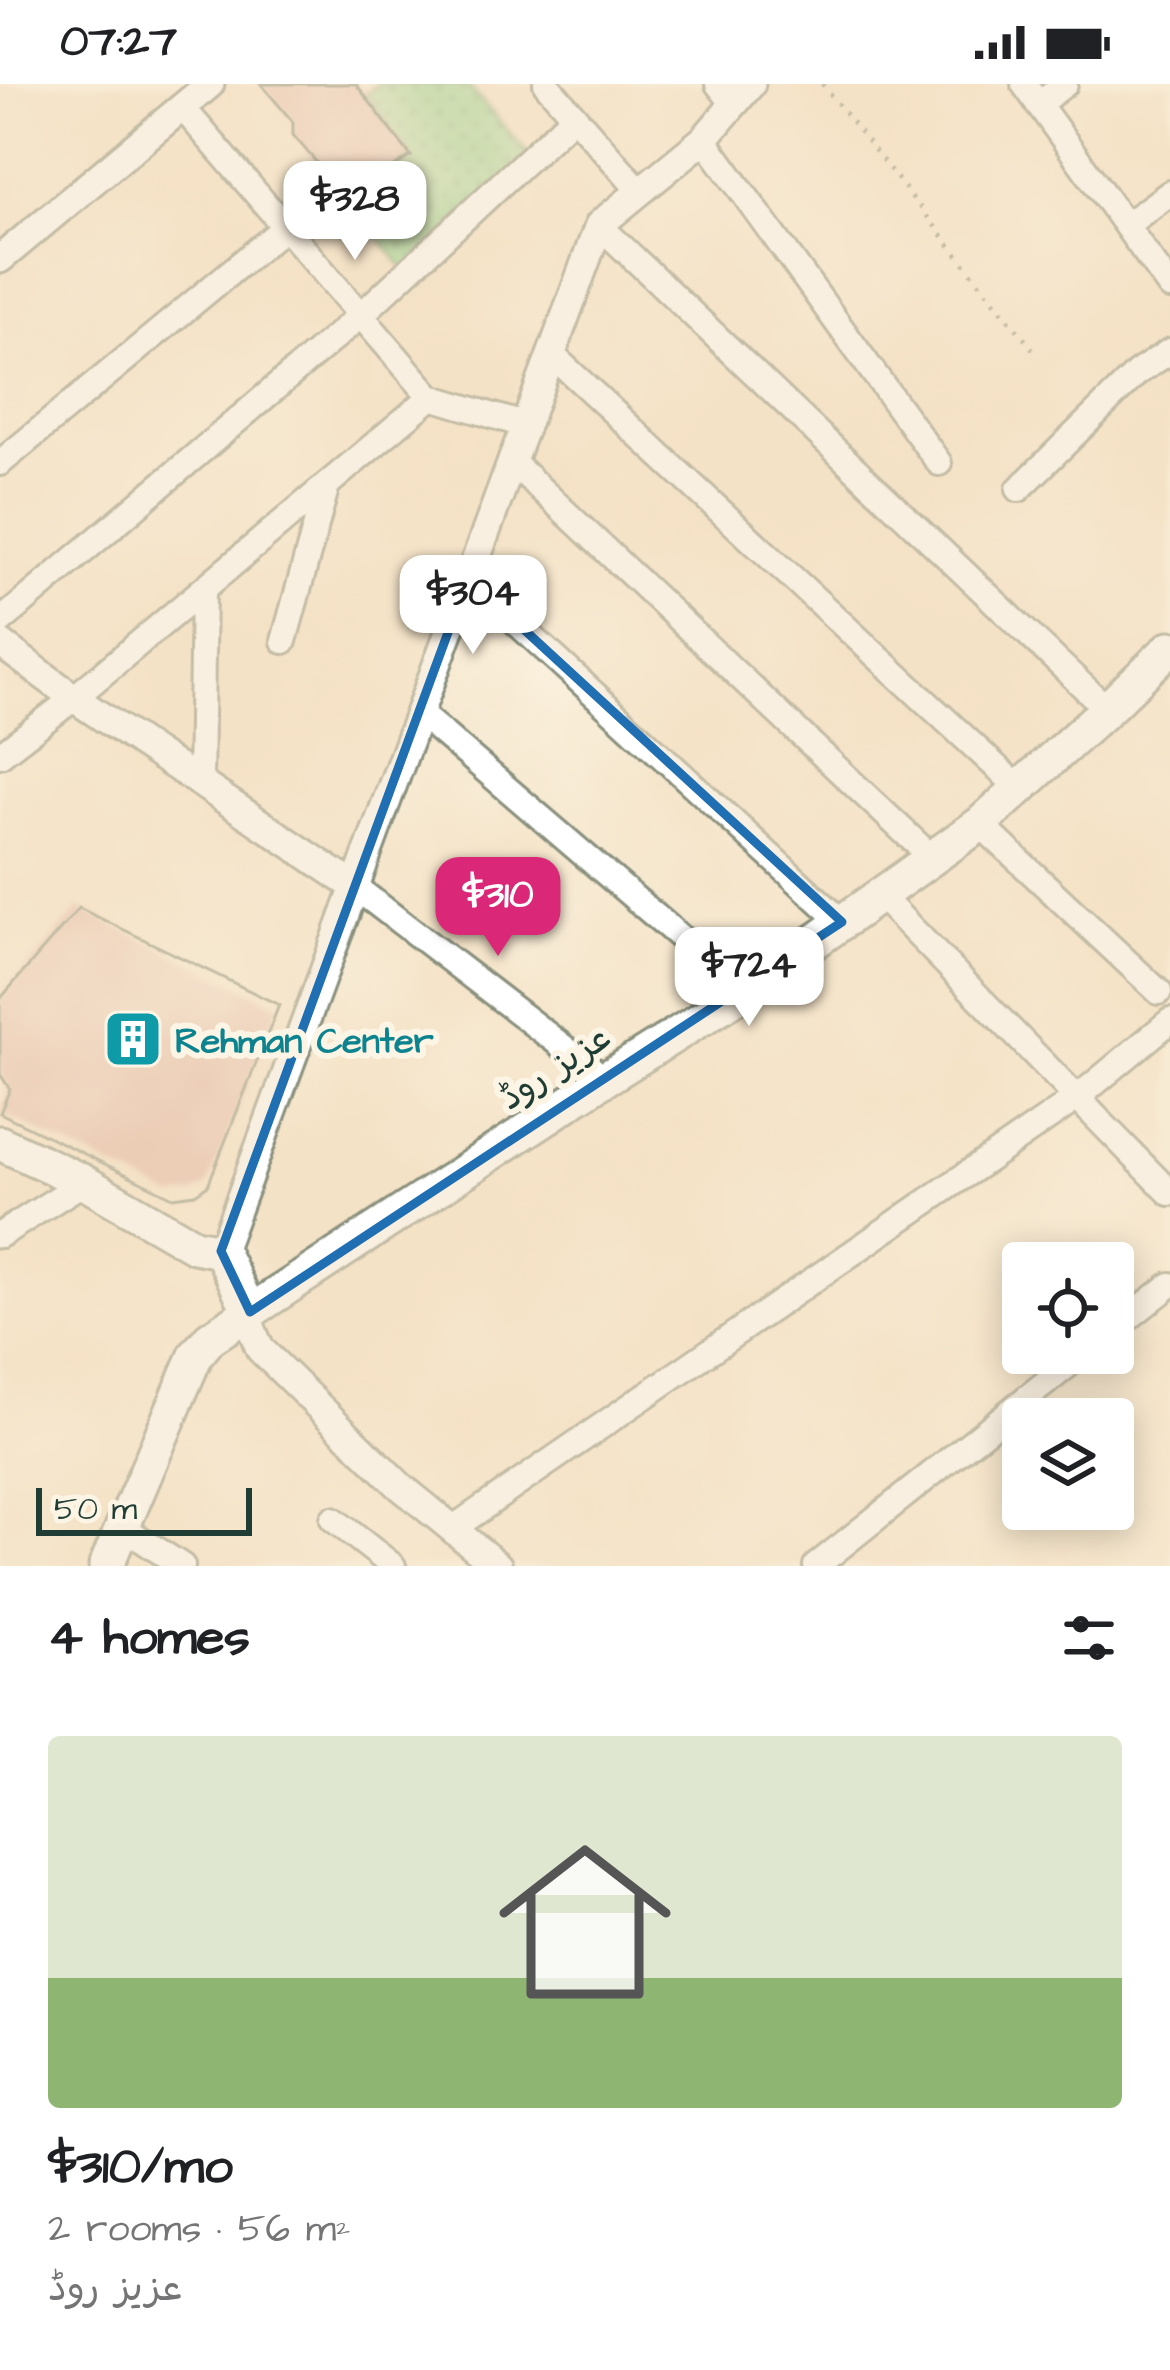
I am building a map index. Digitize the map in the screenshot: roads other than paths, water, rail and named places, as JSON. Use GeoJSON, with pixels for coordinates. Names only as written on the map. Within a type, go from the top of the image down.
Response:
{"type":"FeatureCollection","features":[{"type":"Feature","properties":{"kind":"main road","name":"عزیز روڈ"},"geometry":{"type":"LineString","coordinates":[[106,1566],[196,1355],[210,1338],[744,992],[880,896],[980,824],[1170,648]]}},
{"type":"Feature","properties":{"kind":"main road"},"geometry":{"type":"LineString","coordinates":[[0,1143],[84,1182],[194,1246],[220,1251],[250,1312]]}},
{"type":"Feature","properties":{"kind":"street"},"geometry":{"type":"LineString","coordinates":[[546,84],[640,191]]}},
{"type":"Feature","properties":{"kind":"street"},"geometry":{"type":"LineString","coordinates":[[1065,84],[1031,94],[1170,287]]}},
{"type":"Feature","properties":{"kind":"street"},"geometry":{"type":"LineString","coordinates":[[220,1251],[598,225],[704,139],[734,91]]}},
{"type":"Feature","properties":{"kind":"street"},"geometry":{"type":"LineString","coordinates":[[3,250],[195,92],[285,227],[431,397],[524,425]]}},
{"type":"Feature","properties":{"kind":"street"},"geometry":{"type":"LineString","coordinates":[[0,622],[361,315],[574,116]]}},
{"type":"Feature","properties":{"kind":"street"},"geometry":{"type":"LineString","coordinates":[[704,139],[939,463]]}},
{"type":"Feature","properties":{"kind":"street"},"geometry":{"type":"LineString","coordinates":[[1126,225],[1170,194]]}},
{"type":"Feature","properties":{"kind":"street"},"geometry":{"type":"LineString","coordinates":[[598,225],[1107,709]]}},
{"type":"Feature","properties":{"kind":"street"},"geometry":{"type":"LineString","coordinates":[[0,463],[285,227]]}},
{"type":"Feature","properties":{"kind":"street"},"geometry":{"type":"LineString","coordinates":[[1018,489],[1137,374],[1170,351]]}},
{"type":"Feature","properties":{"kind":"street"},"geometry":{"type":"LineString","coordinates":[[550,354],[1018,788]]}},
{"type":"Feature","properties":{"kind":"street"},"geometry":{"type":"LineString","coordinates":[[0,755],[431,397]]}},
{"type":"Feature","properties":{"kind":"street"},"geometry":{"type":"LineString","coordinates":[[512,461],[932,858]]}},
{"type":"Feature","properties":{"kind":"street"},"geometry":{"type":"LineString","coordinates":[[284,641],[327,485]]}},
{"type":"Feature","properties":{"kind":"street"},"geometry":{"type":"LineString","coordinates":[[468,578],[842,922]]}},
{"type":"Feature","properties":{"kind":"street"},"geometry":{"type":"LineString","coordinates":[[200,783],[202,590]]}},
{"type":"Feature","properties":{"kind":"street"},"geometry":{"type":"LineString","coordinates":[[0,643],[355,887],[605,1078]]}},
{"type":"Feature","properties":{"kind":"street"},"geometry":{"type":"LineString","coordinates":[[419,712],[744,992]]}},
{"type":"Feature","properties":{"kind":"street"},"geometry":{"type":"LineString","coordinates":[[980,824],[1166,992]]}},
{"type":"Feature","properties":{"kind":"street"},"geometry":{"type":"LineString","coordinates":[[880,896],[1170,1193]]}},
{"type":"Feature","properties":{"kind":"street"},"geometry":{"type":"LineString","coordinates":[[452,1529],[1077,1098],[1170,1021]]}},
{"type":"Feature","properties":{"kind":"street"},"geometry":{"type":"LineString","coordinates":[[0,1235],[84,1182]]}},
{"type":"Feature","properties":{"kind":"street"},"geometry":{"type":"LineString","coordinates":[[1134,1313],[1170,1285]]}},
{"type":"Feature","properties":{"kind":"street"},"geometry":{"type":"LineString","coordinates":[[250,1312],[260,1349],[400,1486],[498,1566]]}},
{"type":"Feature","properties":{"kind":"street"},"geometry":{"type":"LineString","coordinates":[[816,1566],[1058,1374]]}},
{"type":"Feature","properties":{"kind":"street"},"geometry":{"type":"LineString","coordinates":[[333,1520],[393,1566]]}},
{"type":"Feature","properties":{"kind":"street"},"geometry":{"type":"LineString","coordinates":[[124,1528],[182,1566]]}},
{"type":"Feature","properties":{"kind":"place","name":"Rehman Center"},"geometry":{"type":"Point","coordinates":[133,1039]}}]}
